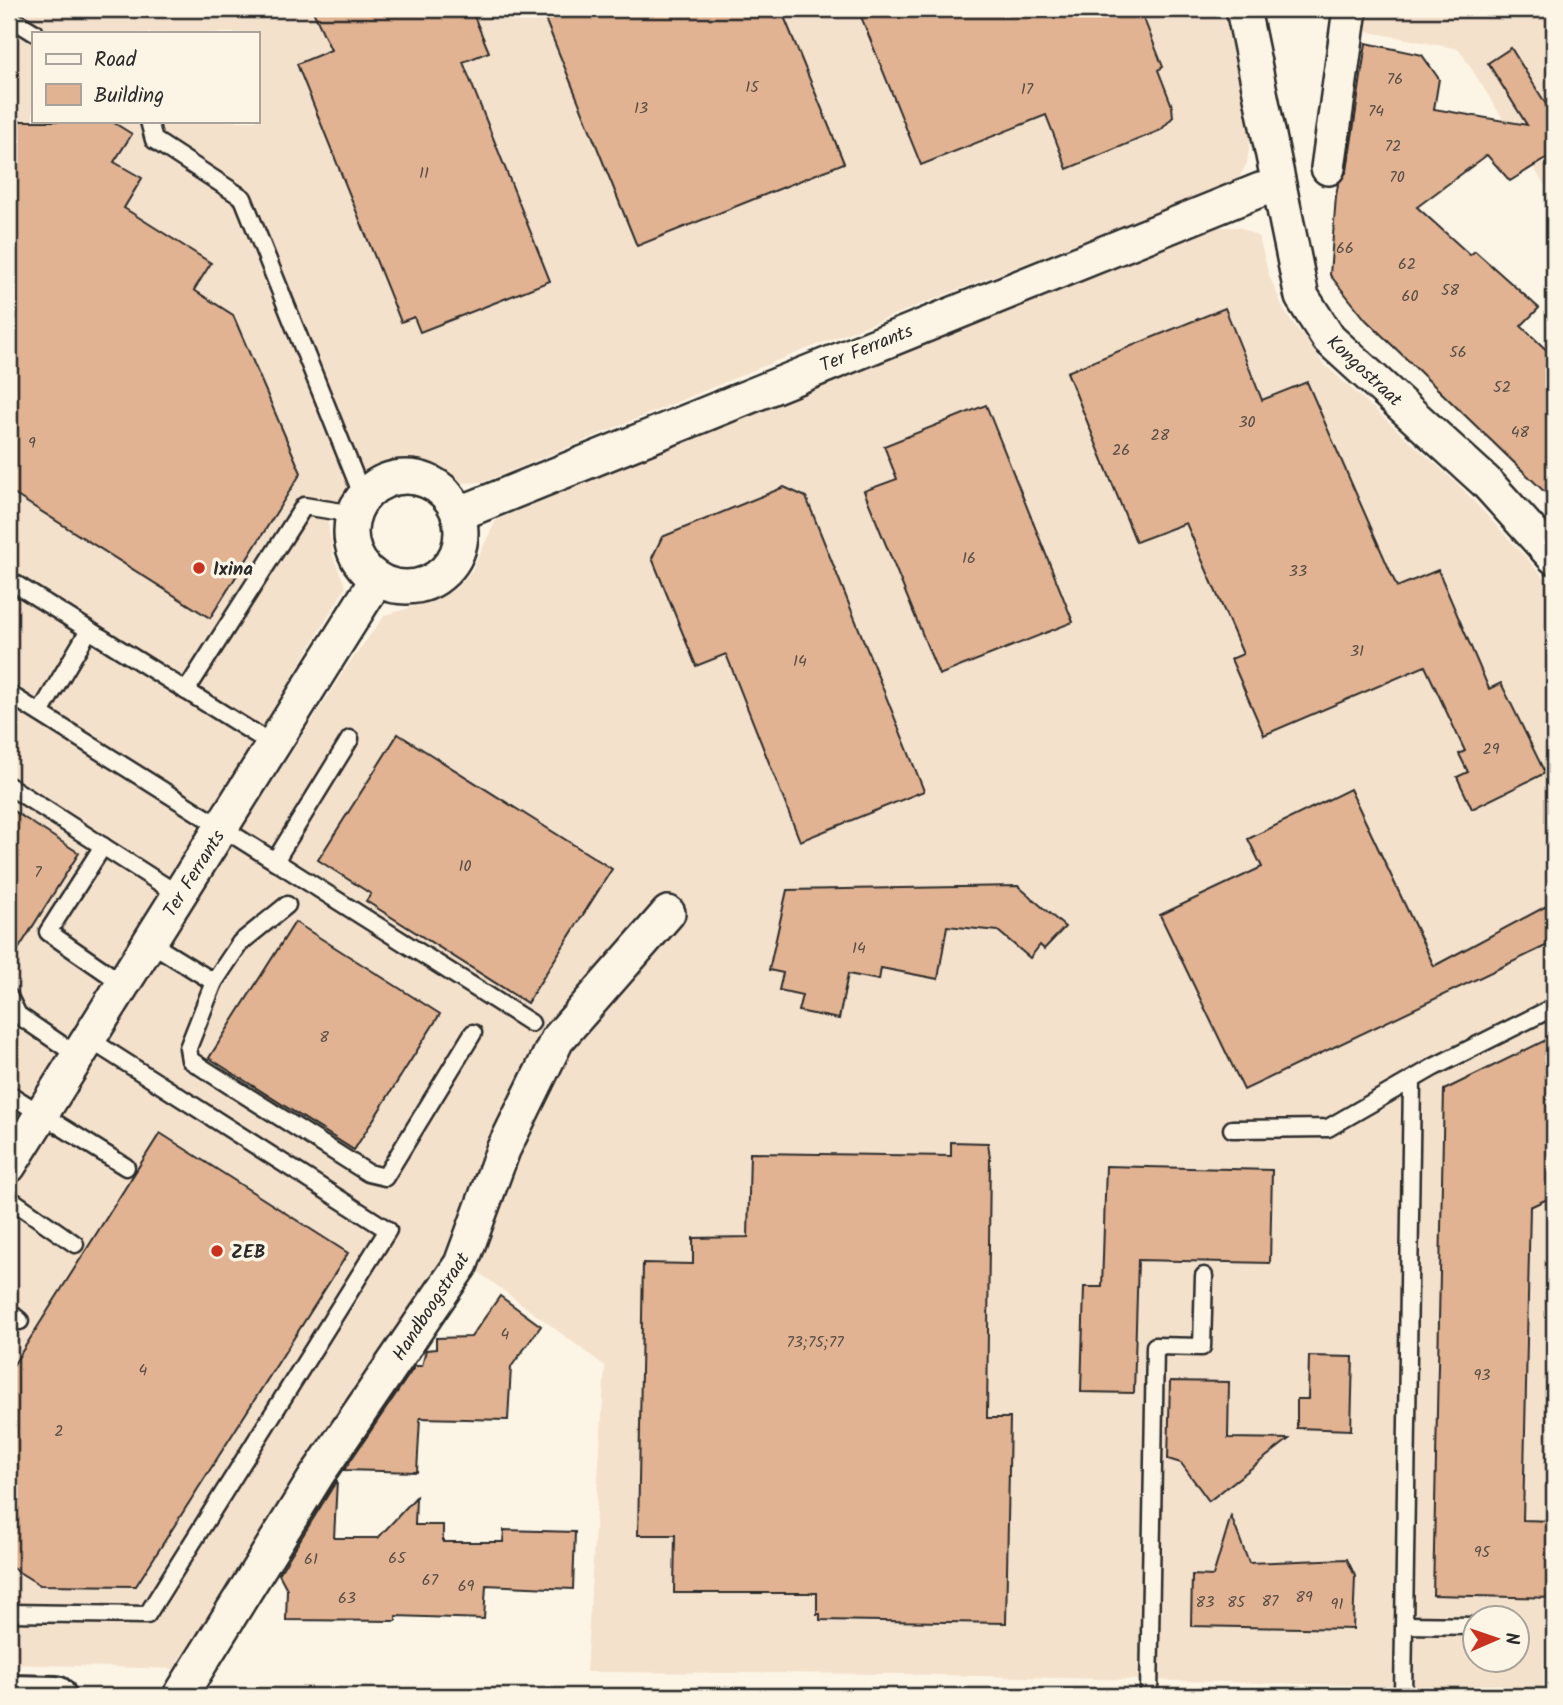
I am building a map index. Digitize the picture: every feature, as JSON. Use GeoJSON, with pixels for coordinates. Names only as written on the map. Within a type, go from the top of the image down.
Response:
{"type":"FeatureCollection","features":[{"type":"Feature","properties":{"kind":"main road"},"geometry":{"type":"LineString","coordinates":[[9,1695],[56,1696]]}},
{"type":"Feature","properties":{"kind":"street","name":"Kongostraat"},"geometry":{"type":"LineString","coordinates":[[1243,9],[1303,298],[1329,339],[1486,482],[1554,557]]}},
{"type":"Feature","properties":{"kind":"street"},"geometry":{"type":"LineString","coordinates":[[1328,168],[1350,9]]}},
{"type":"Feature","properties":{"kind":"street","name":"Ter Ferrants"},"geometry":{"type":"LineString","coordinates":[[458,513],[1058,270],[1260,190],[1278,187]]}},
{"type":"Feature","properties":{"kind":"street"},"geometry":{"type":"LineString","coordinates":[[396,478],[415,478],[434,485],[448,496],[458,513],[460,541],[454,559],[442,574],[426,584],[404,588],[377,579],[357,559],[351,540],[359,505],[378,484],[396,478]]}},
{"type":"Feature","properties":{"kind":"street","name":"Ter Ferrants"},"geometry":{"type":"LineString","coordinates":[[9,1166],[377,579]]}},
{"type":"Feature","properties":{"kind":"street","name":"Handboogstraat"},"geometry":{"type":"LineString","coordinates":[[180,1696],[317,1475],[461,1264],[503,1150],[557,1040],[668,913]]}},
{"type":"Feature","properties":{"kind":"lane"},"geometry":{"type":"LineString","coordinates":[[9,17],[33,32]]}},
{"type":"Feature","properties":{"kind":"lane"},"geometry":{"type":"LineString","coordinates":[[149,122],[154,140],[243,198],[359,505],[304,506],[186,691]]}},
{"type":"Feature","properties":{"kind":"lane"},"geometry":{"type":"LineString","coordinates":[[9,580],[273,745]]}},
{"type":"Feature","properties":{"kind":"lane"},"geometry":{"type":"LineString","coordinates":[[40,713],[89,630]]}},
{"type":"Feature","properties":{"kind":"lane"},"geometry":{"type":"LineString","coordinates":[[9,694],[531,1023]]}},
{"type":"Feature","properties":{"kind":"lane"},"geometry":{"type":"LineString","coordinates":[[275,861],[350,739]]}},
{"type":"Feature","properties":{"kind":"lane"},"geometry":{"type":"LineString","coordinates":[[9,786],[179,895]]}},
{"type":"Feature","properties":{"kind":"lane"},"geometry":{"type":"LineString","coordinates":[[103,846],[48,932],[123,984]]}},
{"type":"Feature","properties":{"kind":"lane"},"geometry":{"type":"LineString","coordinates":[[287,905],[240,943],[214,982],[188,1048],[190,1060],[368,1172],[385,1177],[473,1032]]}},
{"type":"Feature","properties":{"kind":"lane"},"geometry":{"type":"LineString","coordinates":[[149,942],[214,982]]}},
{"type":"Feature","properties":{"kind":"lane"},"geometry":{"type":"LineString","coordinates":[[9,997],[18,1015],[83,1048],[388,1230],[147,1615],[9,1613]]}},
{"type":"Feature","properties":{"kind":"lane"},"geometry":{"type":"LineString","coordinates":[[1232,1129],[1328,1128],[1412,1080],[1554,1007]]}},
{"type":"Feature","properties":{"kind":"lane"},"geometry":{"type":"LineString","coordinates":[[1402,1696],[1412,1080]]}},
{"type":"Feature","properties":{"kind":"lane"},"geometry":{"type":"LineString","coordinates":[[9,1094],[126,1167]]}},
{"type":"Feature","properties":{"kind":"lane"},"geometry":{"type":"LineString","coordinates":[[9,1198],[75,1244]]}},
{"type":"Feature","properties":{"kind":"lane"},"geometry":{"type":"LineString","coordinates":[[1149,1696],[1155,1346],[1202,1347],[1204,1276]]}},
{"type":"Feature","properties":{"kind":"lane"},"geometry":{"type":"LineString","coordinates":[[1404,1625],[1462,1626]]}},
{"type":"Feature","properties":{"kind":"shaded area"},"geometry":{"type":"Polygon","coordinates":[[[9,9],[1223,9],[1251,134],[1247,163],[1238,180],[774,362],[484,482],[465,483],[413,463],[371,468],[352,483],[336,504],[328,523],[333,556],[346,587],[174,875],[9,1132],[9,9]]]}},
{"type":"Feature","properties":{"kind":"shaded area"},"geometry":{"type":"Polygon","coordinates":[[[1370,9],[1554,9],[1554,200],[1459,49],[1364,31],[1370,9]]]}},
{"type":"Feature","properties":{"kind":"shaded area"},"geometry":{"type":"Polygon","coordinates":[[[1214,227],[1239,227],[1259,237],[1269,275],[1285,312],[1322,362],[1461,487],[1554,588],[1554,1255],[1543,1690],[898,1674],[586,1672],[605,1366],[477,1271],[334,1464],[208,1670],[9,1664],[9,1191],[347,666],[385,615],[430,602],[455,589],[472,570],[496,520],[951,331],[1214,227]]]}},
{"type":"Feature","properties":{"kind":"building"},"geometry":{"type":"Polygon","coordinates":[[[312,9],[471,9],[489,52],[463,62],[550,281],[420,332],[414,317],[401,322],[297,64],[331,50],[312,9]]]}},
{"type":"Feature","properties":{"kind":"building"},"geometry":{"type":"Polygon","coordinates":[[[541,9],[781,9],[844,163],[637,246],[541,9]]]}},
{"type":"Feature","properties":{"kind":"building"},"geometry":{"type":"Polygon","coordinates":[[[858,9],[1140,9],[1163,67],[1158,70],[1172,106],[1173,117],[1161,130],[1067,169],[1046,115],[921,165],[858,9]]]}},
{"type":"Feature","properties":{"kind":"building"},"geometry":{"type":"Polygon","coordinates":[[[1366,43],[1422,55],[1439,79],[1434,109],[1527,125],[1488,63],[1511,48],[1554,117],[1554,170],[1547,158],[1510,181],[1487,155],[1417,207],[1470,255],[1475,251],[1539,308],[1521,326],[1554,357],[1554,501],[1366,320],[1330,275],[1336,196],[1338,184],[1347,171],[1366,43]]]}},
{"type":"Feature","properties":{"kind":"building"},"geometry":{"type":"Polygon","coordinates":[[[9,121],[113,122],[132,134],[114,162],[142,178],[124,208],[211,263],[194,290],[233,315],[301,473],[210,618],[9,491],[9,121]]]}},
{"type":"Feature","properties":{"kind":"building"},"geometry":{"type":"Polygon","coordinates":[[[1225,308],[1262,400],[1307,382],[1397,587],[1438,570],[1489,689],[1501,683],[1545,773],[1472,809],[1457,777],[1468,772],[1459,754],[1465,751],[1425,666],[1264,735],[1231,659],[1243,654],[1186,523],[1136,542],[1067,372],[1225,308]]]}},
{"type":"Feature","properties":{"kind":"building"},"geometry":{"type":"Polygon","coordinates":[[[986,405],[1073,622],[939,675],[864,491],[897,479],[884,446],[986,405]]]}},
{"type":"Feature","properties":{"kind":"building"},"geometry":{"type":"Polygon","coordinates":[[[784,487],[806,497],[924,791],[800,841],[726,654],[696,666],[652,558],[662,537],[784,487]]]}},
{"type":"Feature","properties":{"kind":"building"},"geometry":{"type":"Polygon","coordinates":[[[398,734],[612,869],[527,1003],[366,901],[371,894],[318,860],[398,734]]]}},
{"type":"Feature","properties":{"kind":"building"},"geometry":{"type":"Polygon","coordinates":[[[1350,789],[1434,966],[1554,902],[1554,942],[1244,1090],[1160,915],[1262,867],[1248,839],[1350,789]]]}},
{"type":"Feature","properties":{"kind":"building"},"geometry":{"type":"Polygon","coordinates":[[[9,808],[79,853],[9,964],[9,808]]]}},
{"type":"Feature","properties":{"kind":"building"},"geometry":{"type":"Polygon","coordinates":[[[1018,886],[1065,927],[1044,949],[1040,945],[1030,958],[998,931],[947,926],[938,979],[881,968],[879,980],[848,974],[839,1019],[798,1011],[802,995],[779,990],[783,973],[769,970],[787,890],[1018,886]]]}},
{"type":"Feature","properties":{"kind":"building"},"geometry":{"type":"Polygon","coordinates":[[[295,922],[440,1014],[354,1150],[209,1058],[295,922]]]}},
{"type":"Feature","properties":{"kind":"building"},"geometry":{"type":"Polygon","coordinates":[[[1554,1036],[1554,1196],[1530,1207],[1523,1520],[1554,1521],[1554,1598],[1433,1595],[1444,1090],[1554,1036]]]}},
{"type":"Feature","properties":{"kind":"building"},"geometry":{"type":"Polygon","coordinates":[[[160,1133],[348,1253],[136,1586],[40,1585],[9,1566],[9,1372],[160,1133]]]}},
{"type":"Feature","properties":{"kind":"building"},"geometry":{"type":"Polygon","coordinates":[[[951,1142],[988,1143],[990,1158],[987,1418],[1010,1418],[1006,1623],[820,1620],[820,1614],[817,1614],[817,1593],[674,1593],[675,1535],[638,1535],[643,1263],[693,1264],[693,1238],[748,1237],[750,1153],[951,1156],[951,1142]]]}},
{"type":"Feature","properties":{"kind":"building"},"geometry":{"type":"Polygon","coordinates":[[[1106,1166],[1272,1170],[1270,1263],[1138,1260],[1134,1393],[1081,1392],[1084,1287],[1102,1287],[1106,1166]]]}},
{"type":"Feature","properties":{"kind":"building"},"geometry":{"type":"Polygon","coordinates":[[[500,1296],[541,1326],[511,1367],[508,1420],[420,1418],[417,1472],[344,1470],[415,1366],[422,1366],[426,1350],[436,1349],[436,1338],[471,1337],[500,1296]]]}},
{"type":"Feature","properties":{"kind":"building"},"geometry":{"type":"Polygon","coordinates":[[[1309,1356],[1353,1357],[1351,1430],[1297,1428],[1297,1399],[1308,1399],[1309,1356]]]}},
{"type":"Feature","properties":{"kind":"building"},"geometry":{"type":"Polygon","coordinates":[[[1170,1381],[1229,1382],[1228,1438],[1289,1439],[1209,1501],[1181,1463],[1168,1459],[1170,1381]]]}},
{"type":"Feature","properties":{"kind":"building"},"geometry":{"type":"Polygon","coordinates":[[[337,1480],[334,1538],[378,1538],[416,1497],[415,1525],[443,1525],[443,1542],[503,1542],[504,1530],[575,1532],[573,1589],[486,1585],[484,1619],[396,1616],[396,1621],[286,1620],[287,1589],[279,1574],[337,1480]]]}},
{"type":"Feature","properties":{"kind":"building"},"geometry":{"type":"Polygon","coordinates":[[[1231,1516],[1249,1563],[1347,1559],[1355,1576],[1353,1629],[1191,1626],[1192,1575],[1213,1576],[1231,1516]]]}},
{"type":"Feature","properties":{"kind":"place","name":"Ixina"},"geometry":{"type":"Point","coordinates":[199,568]}},
{"type":"Feature","properties":{"kind":"place","name":"ZEB"},"geometry":{"type":"Point","coordinates":[217,1251]}}]}
